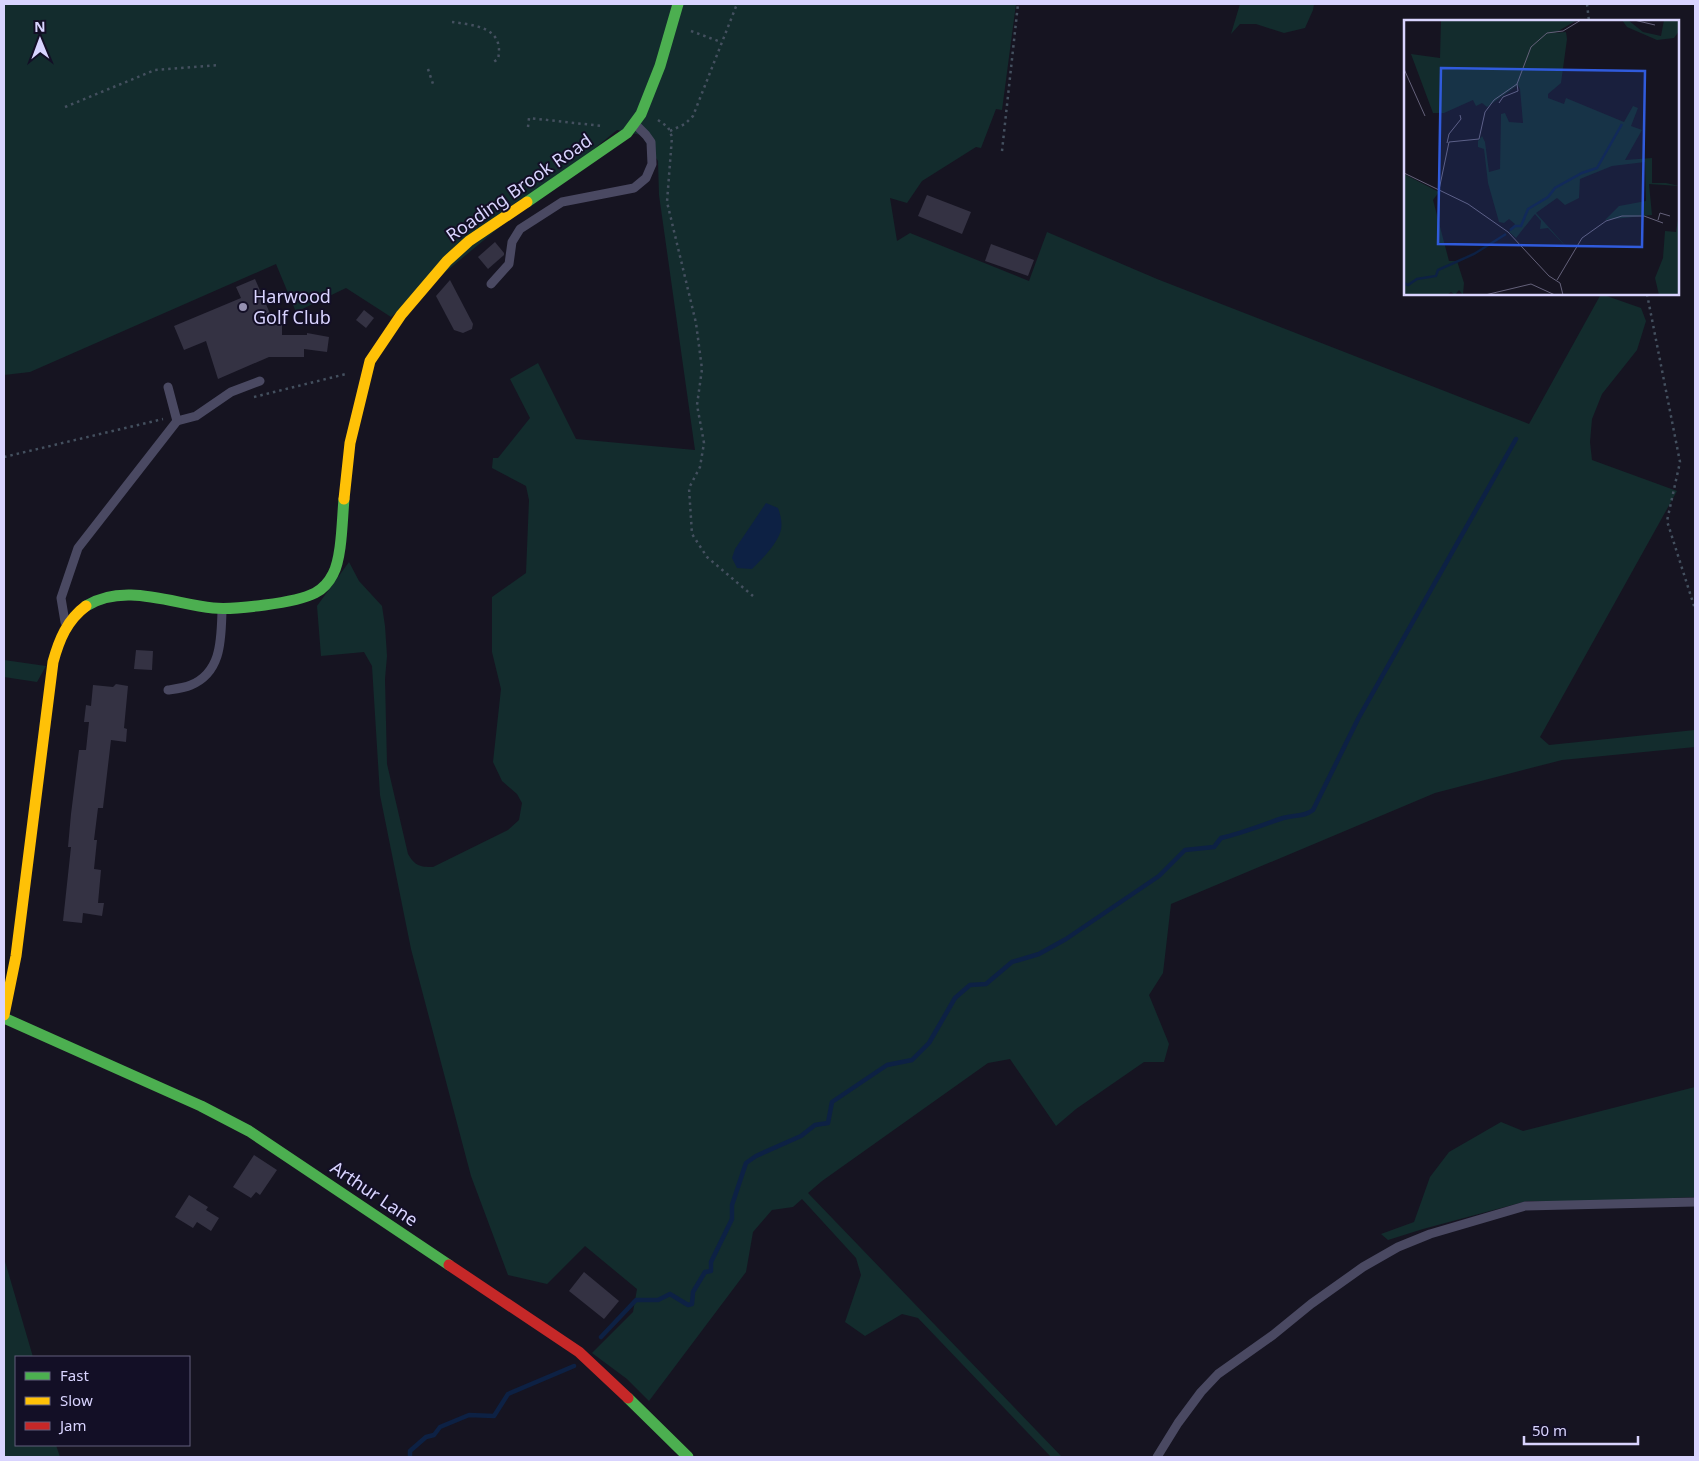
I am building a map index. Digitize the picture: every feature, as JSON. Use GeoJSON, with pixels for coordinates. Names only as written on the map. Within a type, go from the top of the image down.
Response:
{"type":"FeatureCollection","features":[{"type":"Feature","properties":{"kind":"street","name":"Roading Brook Road"},"geometry":{"type":"LineString","coordinates":[[4,1016],[13,982],[53,664],[66,627],[76,614],[89,603],[107,597],[144,595],[193,605],[239,608],[305,599],[328,584],[334,575],[339,551],[350,443],[370,361],[401,315],[447,261],[469,241],[627,132],[638,119],[660,66],[678,4]]}},
{"type":"Feature","properties":{"kind":"street","name":"Arthur Lane"},"geometry":{"type":"LineString","coordinates":[[4,1016],[201,1106],[249,1132],[578,1352],[648,1416],[688,1457]]}},
{"type":"Feature","properties":{"kind":"lane"},"geometry":{"type":"LineString","coordinates":[[492,284],[509,264],[512,242],[520,229],[562,202],[634,188],[646,178],[652,164],[651,142],[638,119]]}},
{"type":"Feature","properties":{"kind":"lane"},"geometry":{"type":"LineString","coordinates":[[66,627],[61,598],[78,548],[176,419],[196,416],[231,392],[260,381]]}},
{"type":"Feature","properties":{"kind":"lane"},"geometry":{"type":"LineString","coordinates":[[168,387],[176,419]]}},
{"type":"Feature","properties":{"kind":"lane"},"geometry":{"type":"LineString","coordinates":[[168,690],[190,686],[210,670],[217,659],[221,644],[222,608]]}},
{"type":"Feature","properties":{"kind":"lane"},"geometry":{"type":"LineString","coordinates":[[1157,1457],[1178,1423],[1201,1392],[1218,1374],[1363,1267],[1398,1247],[1430,1234],[1525,1206],[1695,1202]]}},
{"type":"Feature","properties":{"kind":"path"},"geometry":{"type":"LineString","coordinates":[[670,131],[685,124],[693,116],[736,4]]}},
{"type":"Feature","properties":{"kind":"path"},"geometry":{"type":"LineString","coordinates":[[1002,151],[1018,4]]}},
{"type":"Feature","properties":{"kind":"path"},"geometry":{"type":"LineString","coordinates":[[1586,4],[1589,20]]}},
{"type":"Feature","properties":{"kind":"path"},"geometry":{"type":"LineString","coordinates":[[452,22],[481,26],[488,30],[498,43],[498,59],[492,63]]}},
{"type":"Feature","properties":{"kind":"path"},"geometry":{"type":"LineString","coordinates":[[673,24],[721,42]]}},
{"type":"Feature","properties":{"kind":"path"},"geometry":{"type":"LineString","coordinates":[[65,108],[155,70],[219,65]]}},
{"type":"Feature","properties":{"kind":"path"},"geometry":{"type":"LineString","coordinates":[[428,69],[433,84]]}},
{"type":"Feature","properties":{"kind":"path"},"geometry":{"type":"LineString","coordinates":[[528,127],[529,118],[602,126]]}},
{"type":"Feature","properties":{"kind":"path"},"geometry":{"type":"LineString","coordinates":[[638,119],[662,122],[668,127],[672,137],[667,202],[696,323],[702,369],[697,405],[704,443],[700,467],[689,488],[692,534],[707,557],[753,596]]}},
{"type":"Feature","properties":{"kind":"path"},"geometry":{"type":"LineString","coordinates":[[1647,295],[1680,462],[1667,521],[1695,609]]}},
{"type":"Feature","properties":{"kind":"path"},"geometry":{"type":"LineString","coordinates":[[254,397],[367,369]]}},
{"type":"Feature","properties":{"kind":"path"},"geometry":{"type":"LineString","coordinates":[[4,457],[176,419]]}},
{"type":"Feature","properties":{"kind":"green space","name":"Harwood Golf Club"},"geometry":{"type":"Polygon","coordinates":[[[4,4],[1016,4],[1002,110],[996,109],[981,148],[976,147],[922,181],[907,203],[890,198],[897,241],[910,233],[1029,281],[1047,232],[1157,279],[1529,424],[1600,295],[1641,308],[1646,321],[1637,350],[1602,394],[1592,419],[1590,442],[1592,460],[1677,491],[1540,737],[1549,745],[1695,730],[1695,747],[1562,760],[1435,793],[1171,904],[1163,973],[1149,995],[1169,1044],[1164,1062],[1144,1062],[1076,1109],[1056,1126],[1010,1059],[988,1063],[822,1181],[808,1193],[1062,1457],[1051,1457],[918,1318],[902,1314],[865,1336],[845,1322],[861,1275],[856,1258],[802,1199],[793,1207],[772,1210],[753,1232],[746,1272],[649,1401],[627,1379],[592,1353],[633,1312],[637,1289],[585,1246],[547,1284],[508,1275],[471,1176],[411,949],[380,795],[372,666],[364,652],[321,656],[317,606],[349,562],[359,581],[382,606],[387,656],[385,679],[387,764],[408,854],[413,861],[421,866],[433,867],[508,830],[519,820],[522,803],[517,794],[502,781],[493,762],[501,689],[492,652],[492,597],[526,573],[529,500],[526,486],[492,468],[493,458],[498,458],[530,418],[510,379],[538,363],[576,439],[695,450],[659,195],[658,161],[641,135],[617,130],[391,317],[346,288],[296,312],[276,264],[30,372],[4,375],[4,4]]]}},
{"type":"Feature","properties":{"kind":"green space"},"geometry":{"type":"Polygon","coordinates":[[[1240,4],[1314,4],[1305,28],[1284,33],[1256,24],[1240,24],[1231,34],[1240,4]]]}},
{"type":"Feature","properties":{"kind":"green space"},"geometry":{"type":"Polygon","coordinates":[[[4,660],[46,666],[37,682],[4,677],[4,660]]]}},
{"type":"Feature","properties":{"kind":"green space"},"geometry":{"type":"Polygon","coordinates":[[[1695,1087],[1695,1197],[1609,1201],[1527,1201],[1388,1240],[1381,1234],[1414,1222],[1430,1177],[1449,1152],[1501,1122],[1523,1131],[1695,1087]]]}},
{"type":"Feature","properties":{"kind":"green space"},"geometry":{"type":"Polygon","coordinates":[[[4,1258],[33,1356],[15,1356],[15,1446],[56,1446],[60,1457],[4,1457],[4,1258]]]}},
{"type":"Feature","properties":{"kind":"water"},"geometry":{"type":"Polygon","coordinates":[[[766,503],[778,508],[781,527],[778,538],[752,569],[737,568],[732,558],[735,549],[766,503]]]}},
{"type":"Feature","properties":{"kind":"building"},"geometry":{"type":"Polygon","coordinates":[[[927,195],[971,212],[962,234],[918,216],[927,195]]]}},
{"type":"Feature","properties":{"kind":"building"},"geometry":{"type":"Polygon","coordinates":[[[495,242],[504,255],[488,269],[478,257],[495,242]]]}},
{"type":"Feature","properties":{"kind":"building"},"geometry":{"type":"Polygon","coordinates":[[[991,244],[1034,260],[1028,276],[985,261],[991,244]]]}},
{"type":"Feature","properties":{"kind":"building"},"geometry":{"type":"Polygon","coordinates":[[[255,279],[275,325],[282,325],[282,335],[307,335],[307,333],[329,337],[327,352],[304,349],[304,357],[269,357],[218,379],[206,341],[184,350],[174,326],[241,298],[236,287],[255,279]]]}},
{"type":"Feature","properties":{"kind":"building"},"geometry":{"type":"Polygon","coordinates":[[[450,280],[473,324],[472,329],[463,333],[454,330],[436,296],[450,280]]]}},
{"type":"Feature","properties":{"kind":"building"},"geometry":{"type":"Polygon","coordinates":[[[364,310],[374,318],[366,328],[356,320],[364,310]]]}},
{"type":"Feature","properties":{"kind":"building"},"geometry":{"type":"Polygon","coordinates":[[[136,650],[153,651],[152,670],[134,669],[136,650]]]}},
{"type":"Feature","properties":{"kind":"building"},"geometry":{"type":"Polygon","coordinates":[[[116,684],[128,686],[124,728],[127,729],[126,742],[111,740],[103,808],[98,808],[94,840],[97,840],[94,869],[101,870],[98,903],[104,903],[102,916],[83,913],[82,923],[63,921],[71,847],[68,847],[71,814],[79,750],[86,750],[89,722],[84,722],[86,705],[91,706],[93,685],[113,687],[116,684]]]}},
{"type":"Feature","properties":{"kind":"building"},"geometry":{"type":"Polygon","coordinates":[[[254,1155],[277,1170],[260,1195],[256,1192],[251,1198],[233,1187],[254,1155]]]}},
{"type":"Feature","properties":{"kind":"building"},"geometry":{"type":"Polygon","coordinates":[[[189,1195],[208,1207],[206,1210],[219,1218],[211,1231],[197,1222],[193,1228],[175,1217],[189,1195]]]}},
{"type":"Feature","properties":{"kind":"building"},"geometry":{"type":"Polygon","coordinates":[[[584,1272],[619,1301],[604,1319],[569,1291],[584,1272]]]}},
{"type":"Feature","properties":{"kind":"waterway"},"geometry":{"type":"LineString","coordinates":[[601,1337],[636,1300],[658,1300],[670,1294],[688,1305],[692,1304],[693,1292],[705,1272],[711,1271],[711,1262],[732,1219],[732,1205],[746,1163],[756,1156],[801,1136],[815,1125],[828,1123],[832,1102],[887,1065],[912,1060],[929,1043],[955,998],[970,985],[986,984],[1012,962],[1039,954],[1066,939],[1159,876],[1185,850],[1214,847],[1221,838],[1283,818],[1306,814],[1313,810],[1358,719],[1516,439]]}},
{"type":"Feature","properties":{"kind":"waterway"},"geometry":{"type":"LineString","coordinates":[[410,1457],[410,1451],[426,1437],[434,1435],[440,1427],[469,1415],[494,1416],[508,1394],[574,1366]]}},
{"type":"Feature","properties":{"kind":"traffic: fast"},"geometry":{"type":"LineString","coordinates":[[527,202],[627,133],[641,114],[660,66],[678,4]]}},
{"type":"Feature","properties":{"kind":"traffic: fast"},"geometry":{"type":"LineString","coordinates":[[86,606],[101,599],[132,595],[149,596],[213,608],[265,605],[306,597],[321,589],[328,582],[336,567],[340,548],[344,499]]}},
{"type":"Feature","properties":{"kind":"traffic: fast"},"geometry":{"type":"LineString","coordinates":[[4,1018],[201,1106],[249,1131],[449,1265]]}},
{"type":"Feature","properties":{"kind":"traffic: fast"},"geometry":{"type":"LineString","coordinates":[[628,1398],[688,1457]]}},
{"type":"Feature","properties":{"kind":"traffic: slow"},"geometry":{"type":"LineString","coordinates":[[344,499],[350,443],[370,361],[401,315],[447,261],[469,241],[527,202]]}},
{"type":"Feature","properties":{"kind":"traffic: slow"},"geometry":{"type":"LineString","coordinates":[[4,1015],[16,956],[53,662],[58,646],[69,624],[86,606]]}},
{"type":"Feature","properties":{"kind":"traffic: jam"},"geometry":{"type":"LineString","coordinates":[[449,1265],[579,1352],[628,1398]]}},
{"type":"Feature","properties":{"kind":"place","name":"Harwood Golf Club"},"geometry":{"type":"Point","coordinates":[243,307]}}]}
